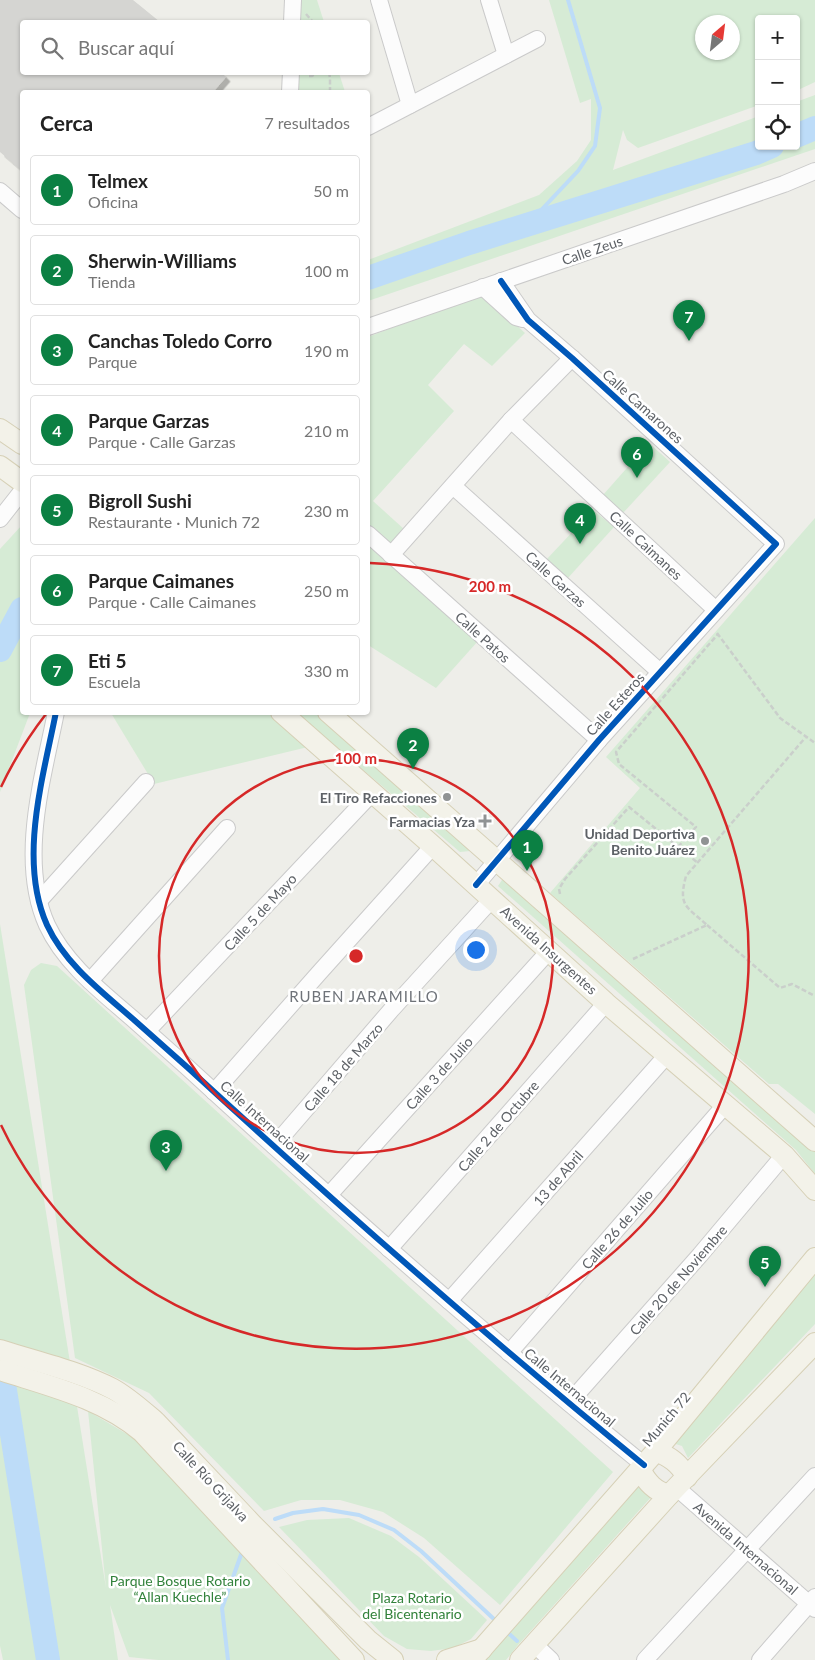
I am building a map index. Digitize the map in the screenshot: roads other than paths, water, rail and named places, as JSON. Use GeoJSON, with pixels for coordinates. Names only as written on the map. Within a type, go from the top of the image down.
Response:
{"type":"FeatureCollection","features":[{"type":"Feature","properties":{"kind":"main road"},"geometry":{"type":"LineString","coordinates":[[0,429],[20,443]]}},
{"type":"Feature","properties":{"kind":"main road"},"geometry":{"type":"LineString","coordinates":[[0,466],[20,481]]}},
{"type":"Feature","properties":{"kind":"main road","name":"Avenida Insurgentes"},"geometry":{"type":"LineString","coordinates":[[283,715],[476,884],[606,1003],[784,1155],[815,1190]]}},
{"type":"Feature","properties":{"kind":"main road"},"geometry":{"type":"LineString","coordinates":[[331,715],[815,1142]]}},
{"type":"Feature","properties":{"kind":"main road","name":"Munich 72"},"geometry":{"type":"LineString","coordinates":[[477,1654],[647,1462],[815,1258]]}},
{"type":"Feature","properties":{"kind":"main road"},"geometry":{"type":"LineString","coordinates":[[520,1660],[678,1487],[815,1343]]}},
{"type":"Feature","properties":{"kind":"main road","name":"Calle Río Grijalva"},"geometry":{"type":"LineString","coordinates":[[0,1350],[84,1377],[112,1389],[140,1407],[253,1525],[368,1640],[393,1659]]}},
{"type":"Feature","properties":{"kind":"main road","name":"Calle Río Grijalva"},"geometry":{"type":"LineString","coordinates":[[0,1370],[82,1398],[129,1421],[142,1432],[354,1660]]}},
{"type":"Feature","properties":{"kind":"main road"},"geometry":{"type":"LineString","coordinates":[[675,1461],[682,1467],[678,1487],[661,1493],[651,1486],[645,1480],[647,1462],[675,1461]]}},
{"type":"Feature","properties":{"kind":"main road"},"geometry":{"type":"LineString","coordinates":[[447,1660],[477,1654]]}},
{"type":"Feature","properties":{"kind":"street"},"geometry":{"type":"LineString","coordinates":[[292,20],[293,0]]}},
{"type":"Feature","properties":{"kind":"street"},"geometry":{"type":"LineString","coordinates":[[379,0],[410,105]]}},
{"type":"Feature","properties":{"kind":"street"},"geometry":{"type":"LineString","coordinates":[[488,0],[506,55]]}},
{"type":"Feature","properties":{"kind":"street"},"geometry":{"type":"LineString","coordinates":[[370,126],[537,39]]}},
{"type":"Feature","properties":{"kind":"street"},"geometry":{"type":"LineString","coordinates":[[290,90],[291,75]]}},
{"type":"Feature","properties":{"kind":"street","name":"Calle Zeus"},"geometry":{"type":"LineString","coordinates":[[370,326],[815,172]]}},
{"type":"Feature","properties":{"kind":"street"},"geometry":{"type":"LineString","coordinates":[[0,191],[20,208]]}},
{"type":"Feature","properties":{"kind":"street","name":"Calle Camarones"},"geometry":{"type":"LineString","coordinates":[[501,281],[528,320],[776,544]]}},
{"type":"Feature","properties":{"kind":"street","name":"Calle Camarones"},"geometry":{"type":"LineString","coordinates":[[483,287],[516,317],[528,320]]}},
{"type":"Feature","properties":{"kind":"street"},"geometry":{"type":"LineString","coordinates":[[391,555],[510,420],[572,358]]}},
{"type":"Feature","properties":{"kind":"street","name":"Calle Caimanes"},"geometry":{"type":"LineString","coordinates":[[510,420],[711,616]]}},
{"type":"Feature","properties":{"kind":"street","name":"Calle Garzas"},"geometry":{"type":"LineString","coordinates":[[452,486],[660,672]]}},
{"type":"Feature","properties":{"kind":"street"},"geometry":{"type":"LineString","coordinates":[[0,519],[20,494]]}},
{"type":"Feature","properties":{"kind":"street","name":"Calle Patos"},"geometry":{"type":"LineString","coordinates":[[370,536],[599,740]]}},
{"type":"Feature","properties":{"kind":"street","name":"Calle Esteros"},"geometry":{"type":"LineString","coordinates":[[476,884],[599,740],[776,544]]}},
{"type":"Feature","properties":{"kind":"street","name":"Calle Internacional"},"geometry":{"type":"LineString","coordinates":[[55,715],[38,804],[34,869],[40,901],[48,926],[64,951],[90,981],[449,1302],[569,1403],[647,1462]]}},
{"type":"Feature","properties":{"kind":"street"},"geometry":{"type":"LineString","coordinates":[[40,901],[146,782]]}},
{"type":"Feature","properties":{"kind":"street","name":"Calle 5 de Mayo"},"geometry":{"type":"LineString","coordinates":[[147,1031],[372,793]]}},
{"type":"Feature","properties":{"kind":"street"},"geometry":{"type":"LineString","coordinates":[[90,981],[227,828]]}},
{"type":"Feature","properties":{"kind":"street"},"geometry":{"type":"LineString","coordinates":[[214,1092],[433,846]]}},
{"type":"Feature","properties":{"kind":"street","name":"Calle 18 de Marzo"},"geometry":{"type":"LineString","coordinates":[[274,1146],[392,1009],[492,899]]}},
{"type":"Feature","properties":{"kind":"street","name":"Calle 3 de Julio"},"geometry":{"type":"LineString","coordinates":[[329,1195],[549,951]]}},
{"type":"Feature","properties":{"kind":"street","name":"Calle 2 de Octubre"},"geometry":{"type":"LineString","coordinates":[[389,1249],[606,1003]]}},
{"type":"Feature","properties":{"kind":"street","name":"13 de Abril"},"geometry":{"type":"LineString","coordinates":[[449,1302],[667,1055]]}},
{"type":"Feature","properties":{"kind":"street","name":"Calle 26 de Julio"},"geometry":{"type":"LineString","coordinates":[[509,1353],[726,1104]]}},
{"type":"Feature","properties":{"kind":"street","name":"Calle 20 de Noviembre"},"geometry":{"type":"LineString","coordinates":[[569,1403],[700,1255],[784,1155]]}},
{"type":"Feature","properties":{"kind":"street"},"geometry":{"type":"LineString","coordinates":[[644,1660],[815,1476]]}},
{"type":"Feature","properties":{"kind":"street","name":"Avenida Internacional"},"geometry":{"type":"LineString","coordinates":[[678,1487],[747,1549],[813,1603]]}},
{"type":"Feature","properties":{"kind":"street"},"geometry":{"type":"LineString","coordinates":[[760,1660],[813,1603]]}},
{"type":"Feature","properties":{"kind":"street"},"geometry":{"type":"LineString","coordinates":[[534,1644],[551,1660]]}},
{"type":"Feature","properties":{"kind":"waterway"},"geometry":{"type":"LineString","coordinates":[[528,224],[578,171],[595,146],[600,108],[568,0]]}},
{"type":"Feature","properties":{"kind":"waterway"},"geometry":{"type":"LineString","coordinates":[[800,134],[815,128]]}},
{"type":"Feature","properties":{"kind":"waterway"},"geometry":{"type":"LineString","coordinates":[[370,277],[469,243],[763,150]]}},
{"type":"Feature","properties":{"kind":"waterway"},"geometry":{"type":"LineString","coordinates":[[0,650],[20,613]]}},
{"type":"Feature","properties":{"kind":"waterway"},"geometry":{"type":"LineString","coordinates":[[0,1359],[48,1660]]}},
{"type":"Feature","properties":{"kind":"waterway"},"geometry":{"type":"LineString","coordinates":[[275,1519],[293,1513],[323,1509],[359,1515],[394,1530],[421,1551],[496,1621]]}},
{"type":"Feature","properties":{"kind":"waterway"},"geometry":{"type":"LineString","coordinates":[[228,1660],[222,1608],[242,1552]]}},
{"type":"Feature","properties":{"kind":"waterway"},"geometry":{"type":"LineString","coordinates":[[507,1632],[517,1641]]}},
{"type":"Feature","properties":{"kind":"place","name":"Eti 5"},"geometry":{"type":"Point","coordinates":[689,341]}},
{"type":"Feature","properties":{"kind":"place","name":"Parque Caimanes"},"geometry":{"type":"Point","coordinates":[637,478]}},
{"type":"Feature","properties":{"kind":"place","name":"Parque Garzas"},"geometry":{"type":"Point","coordinates":[580,544]}},
{"type":"Feature","properties":{"kind":"place","name":"Sherwin-Williams"},"geometry":{"type":"Point","coordinates":[413,769]}},
{"type":"Feature","properties":{"kind":"place","name":"El Tiro Refacciones"},"geometry":{"type":"Point","coordinates":[447,797]}},
{"type":"Feature","properties":{"kind":"place","name":"Farmacias Yza"},"geometry":{"type":"Point","coordinates":[485,821]}},
{"type":"Feature","properties":{"kind":"place","name":"Unidad Deportiva Benito Juárez"},"geometry":{"type":"Point","coordinates":[705,841]}},
{"type":"Feature","properties":{"kind":"place","name":"Telmex"},"geometry":{"type":"Point","coordinates":[527,871]}},
{"type":"Feature","properties":{"kind":"place","name":"Canchas Toledo Corro"},"geometry":{"type":"Point","coordinates":[166,1171]}},
{"type":"Feature","properties":{"kind":"place","name":"Bigroll Sushi"},"geometry":{"type":"Point","coordinates":[765,1287]}},
{"type":"Feature","properties":{"kind":"district","name":"RUBEN JARAMILLO"},"geometry":{"type":"Point","coordinates":[364,996]}},
{"type":"Feature","properties":{"kind":"park label","name":"Parque Bosque Rotario “Allan Kuechle”"},"geometry":{"type":"Point","coordinates":[180,1588]}},
{"type":"Feature","properties":{"kind":"park label","name":"Plaza Rotario del Bicentenario"},"geometry":{"type":"Point","coordinates":[412,1605]}}]}
